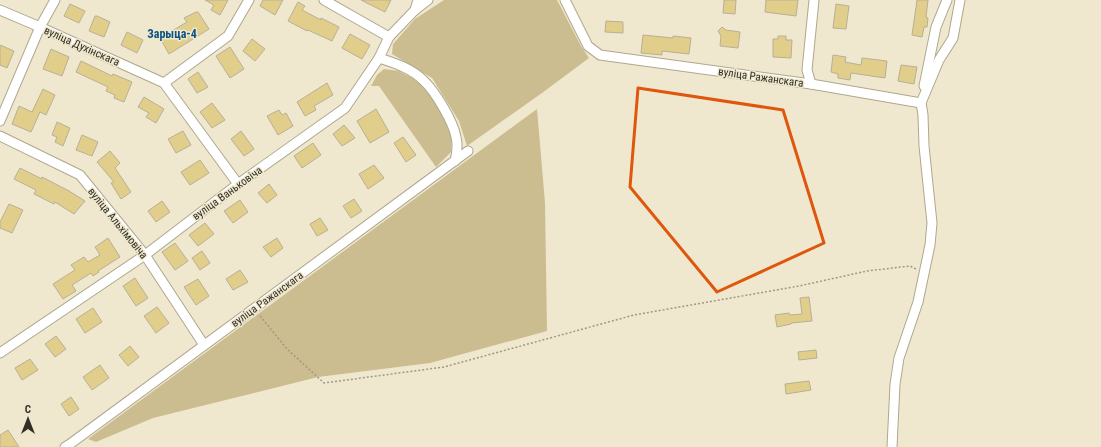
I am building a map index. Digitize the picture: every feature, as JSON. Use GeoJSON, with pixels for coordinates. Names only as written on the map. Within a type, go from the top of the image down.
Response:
{"type":"FeatureCollection","features":[{"type":"Feature","properties":{"kind":"street"},"geometry":{"type":"LineString","coordinates":[[0,121],[40,26],[55,0]]}},
{"type":"Feature","properties":{"kind":"street"},"geometry":{"type":"LineString","coordinates":[[164,83],[228,36],[249,0]]}},
{"type":"Feature","properties":{"kind":"street"},"geometry":{"type":"LineString","coordinates":[[324,0],[389,37]]}},
{"type":"Feature","properties":{"kind":"street","name":"вуліца Ваньковіча"},"geometry":{"type":"LineString","coordinates":[[0,353],[145,254],[238,184],[345,108],[379,58],[389,37],[415,10],[418,0]]}},
{"type":"Feature","properties":{"kind":"street"},"geometry":{"type":"LineString","coordinates":[[415,10],[428,0]]}},
{"type":"Feature","properties":{"kind":"street","name":"вуліца Ражанскага"},"geometry":{"type":"LineString","coordinates":[[566,0],[588,46],[600,55],[811,84],[921,103]]}},
{"type":"Feature","properties":{"kind":"street"},"geometry":{"type":"LineString","coordinates":[[811,84],[807,70],[814,0]]}},
{"type":"Feature","properties":{"kind":"street"},"geometry":{"type":"LineString","coordinates":[[892,447],[894,384],[899,358],[918,302],[930,246],[932,223],[921,103],[936,27],[947,0]]}},
{"type":"Feature","properties":{"kind":"street"},"geometry":{"type":"LineString","coordinates":[[921,103],[939,60],[953,38],[960,0]]}},
{"type":"Feature","properties":{"kind":"street","name":"вуліца Духінскага"},"geometry":{"type":"LineString","coordinates":[[0,10],[40,26],[164,83],[238,184]]}},
{"type":"Feature","properties":{"kind":"street"},"geometry":{"type":"LineString","coordinates":[[379,58],[406,68],[423,80],[437,97],[456,136],[457,152],[455,161]]}},
{"type":"Feature","properties":{"kind":"street","name":"вуліца Альхімовіча"},"geometry":{"type":"LineString","coordinates":[[0,136],[80,176],[145,254],[204,345]]}},
{"type":"Feature","properties":{"kind":"street","name":"вуліца Ражанскага"},"geometry":{"type":"LineString","coordinates":[[65,447],[468,151]]}},
{"type":"Feature","properties":{"kind":"path"},"geometry":{"type":"LineString","coordinates":[[254,308],[286,349],[324,383],[444,367],[634,315],[800,286],[867,271],[910,266],[924,274]]}},
{"type":"Feature","properties":{"kind":"highlighted area"},"geometry":{"type":"Polygon","coordinates":[[[638,88],[783,110],[824,243],[717,292],[630,187],[638,88]]]}},
{"type":"Feature","properties":{"kind":"shaded area"},"geometry":{"type":"Polygon","coordinates":[[[444,0],[557,0],[581,46],[589,58],[467,146],[459,121],[432,78],[392,54],[393,44],[415,19],[444,0]]]}},
{"type":"Feature","properties":{"kind":"shaded area"},"geometry":{"type":"Polygon","coordinates":[[[384,69],[399,71],[420,82],[436,101],[452,136],[451,152],[436,167],[379,86],[371,86],[377,75],[384,69]]]}},
{"type":"Feature","properties":{"kind":"shaded area"},"geometry":{"type":"Polygon","coordinates":[[[537,109],[545,203],[547,331],[430,363],[318,377],[153,418],[96,442],[88,439],[537,109]]]}},
{"type":"Feature","properties":{"kind":"building"},"geometry":{"type":"Polygon","coordinates":[[[205,0],[228,0],[220,15],[211,10],[214,5],[205,0]]]}},
{"type":"Feature","properties":{"kind":"building"},"geometry":{"type":"Polygon","coordinates":[[[263,0],[283,0],[275,15],[260,6],[263,0]]]}},
{"type":"Feature","properties":{"kind":"building"},"geometry":{"type":"Polygon","coordinates":[[[361,0],[391,0],[385,12],[361,0]]]}},
{"type":"Feature","properties":{"kind":"building"},"geometry":{"type":"Polygon","coordinates":[[[724,0],[736,0],[735,14],[723,13],[724,0]]]}},
{"type":"Feature","properties":{"kind":"building"},"geometry":{"type":"Polygon","coordinates":[[[766,0],[798,0],[796,16],[765,12],[766,0]]]}},
{"type":"Feature","properties":{"kind":"building"},"geometry":{"type":"Polygon","coordinates":[[[917,0],[928,0],[926,17],[928,18],[927,27],[924,27],[922,37],[912,35],[917,0]]]}},
{"type":"Feature","properties":{"kind":"building"},"geometry":{"type":"Polygon","coordinates":[[[298,2],[305,6],[302,10],[339,27],[332,41],[308,30],[307,31],[288,21],[298,2]]]}},
{"type":"Feature","properties":{"kind":"building"},"geometry":{"type":"Polygon","coordinates":[[[70,4],[85,11],[79,23],[64,16],[70,4]]]}},
{"type":"Feature","properties":{"kind":"building"},"geometry":{"type":"Polygon","coordinates":[[[836,4],[849,6],[846,29],[833,28],[836,4]]]}},
{"type":"Feature","properties":{"kind":"building"},"geometry":{"type":"Polygon","coordinates":[[[198,12],[209,29],[169,54],[160,38],[187,22],[184,18],[198,12]]]}},
{"type":"Feature","properties":{"kind":"building"},"geometry":{"type":"Polygon","coordinates":[[[95,16],[110,22],[104,37],[89,31],[95,16]]]}},
{"type":"Feature","properties":{"kind":"building"},"geometry":{"type":"Polygon","coordinates":[[[606,21],[623,22],[623,33],[605,32],[606,21]]]}},
{"type":"Feature","properties":{"kind":"building"},"geometry":{"type":"Polygon","coordinates":[[[722,27],[726,30],[740,32],[738,48],[720,46],[721,36],[718,31],[722,27]]]}},
{"type":"Feature","properties":{"kind":"building"},"geometry":{"type":"Polygon","coordinates":[[[127,32],[143,40],[137,53],[121,45],[127,32]]]}},
{"type":"Feature","properties":{"kind":"building"},"geometry":{"type":"Polygon","coordinates":[[[350,34],[370,45],[362,59],[342,48],[350,34]]]}},
{"type":"Feature","properties":{"kind":"building"},"geometry":{"type":"Polygon","coordinates":[[[643,35],[691,38],[689,54],[662,51],[662,55],[641,53],[643,35]]]}},
{"type":"Feature","properties":{"kind":"building"},"geometry":{"type":"Polygon","coordinates":[[[778,36],[786,36],[786,40],[792,40],[791,58],[773,57],[773,39],[778,39],[778,36]]]}},
{"type":"Feature","properties":{"kind":"building"},"geometry":{"type":"Polygon","coordinates":[[[252,39],[265,49],[255,61],[243,51],[252,39]]]}},
{"type":"Feature","properties":{"kind":"building"},"geometry":{"type":"Polygon","coordinates":[[[0,45],[14,51],[7,68],[0,65],[0,45]]]}},
{"type":"Feature","properties":{"kind":"building"},"geometry":{"type":"Polygon","coordinates":[[[230,47],[244,69],[230,78],[216,56],[230,47]]]}},
{"type":"Feature","properties":{"kind":"building"},"geometry":{"type":"Polygon","coordinates":[[[51,49],[69,57],[62,76],[43,69],[51,49]]]}},
{"type":"Feature","properties":{"kind":"building"},"geometry":{"type":"Polygon","coordinates":[[[833,55],[846,57],[845,62],[861,65],[862,58],[887,61],[885,78],[851,73],[850,80],[838,78],[838,74],[831,72],[833,55]]]}},
{"type":"Feature","properties":{"kind":"building"},"geometry":{"type":"Polygon","coordinates":[[[81,61],[112,76],[113,74],[132,82],[124,102],[114,98],[115,95],[106,91],[108,87],[76,72],[81,61]]]}},
{"type":"Feature","properties":{"kind":"building"},"geometry":{"type":"Polygon","coordinates":[[[901,65],[917,67],[914,84],[898,81],[901,65]]]}},
{"type":"Feature","properties":{"kind":"building"},"geometry":{"type":"Polygon","coordinates":[[[198,72],[208,87],[197,93],[188,79],[198,72]]]}},
{"type":"Feature","properties":{"kind":"building"},"geometry":{"type":"Polygon","coordinates":[[[327,83],[333,95],[314,106],[316,110],[305,116],[297,102],[327,83]]]}},
{"type":"Feature","properties":{"kind":"building"},"geometry":{"type":"Polygon","coordinates":[[[43,89],[55,95],[46,115],[40,112],[31,132],[12,124],[19,106],[32,112],[43,89]]]}},
{"type":"Feature","properties":{"kind":"building"},"geometry":{"type":"Polygon","coordinates":[[[144,97],[164,109],[156,123],[146,117],[149,113],[138,107],[144,97]]]}},
{"type":"Feature","properties":{"kind":"building"},"geometry":{"type":"Polygon","coordinates":[[[212,103],[225,120],[212,128],[200,112],[212,103]]]}},
{"type":"Feature","properties":{"kind":"building"},"geometry":{"type":"Polygon","coordinates":[[[376,109],[389,132],[370,143],[357,121],[376,109]]]}},
{"type":"Feature","properties":{"kind":"building"},"geometry":{"type":"Polygon","coordinates":[[[279,110],[282,115],[286,113],[293,126],[278,135],[267,116],[279,110]]]}},
{"type":"Feature","properties":{"kind":"building"},"geometry":{"type":"Polygon","coordinates":[[[57,122],[70,128],[63,146],[55,142],[57,137],[52,135],[57,122]]]}},
{"type":"Feature","properties":{"kind":"building"},"geometry":{"type":"Polygon","coordinates":[[[344,125],[355,138],[342,146],[333,134],[344,125]]]}},
{"type":"Feature","properties":{"kind":"building"},"geometry":{"type":"Polygon","coordinates":[[[183,131],[191,145],[176,153],[168,139],[183,131]]]}},
{"type":"Feature","properties":{"kind":"building"},"geometry":{"type":"Polygon","coordinates":[[[241,131],[254,149],[244,156],[231,139],[241,131]]]}},
{"type":"Feature","properties":{"kind":"building"},"geometry":{"type":"Polygon","coordinates":[[[82,135],[98,142],[92,156],[76,150],[82,135]]]}},
{"type":"Feature","properties":{"kind":"building"},"geometry":{"type":"Polygon","coordinates":[[[403,137],[416,155],[406,162],[394,143],[403,137]]]}},
{"type":"Feature","properties":{"kind":"building"},"geometry":{"type":"Polygon","coordinates":[[[313,143],[321,155],[302,168],[294,156],[313,143]]]}},
{"type":"Feature","properties":{"kind":"building"},"geometry":{"type":"Polygon","coordinates":[[[110,151],[120,163],[115,168],[131,192],[121,199],[111,183],[114,182],[97,162],[110,151]]]}},
{"type":"Feature","properties":{"kind":"building"},"geometry":{"type":"Polygon","coordinates":[[[200,160],[209,173],[190,185],[181,172],[200,160]]]}},
{"type":"Feature","properties":{"kind":"building"},"geometry":{"type":"Polygon","coordinates":[[[374,165],[384,178],[368,189],[359,174],[374,165]]]}},
{"type":"Feature","properties":{"kind":"building"},"geometry":{"type":"Polygon","coordinates":[[[20,168],[42,179],[42,177],[85,201],[74,214],[55,202],[54,204],[34,194],[36,190],[14,179],[20,168]]]}},
{"type":"Feature","properties":{"kind":"building"},"geometry":{"type":"Polygon","coordinates":[[[269,184],[277,195],[267,203],[258,193],[269,184]]]}},
{"type":"Feature","properties":{"kind":"building"},"geometry":{"type":"Polygon","coordinates":[[[354,199],[362,211],[351,218],[343,206],[354,199]]]}},
{"type":"Feature","properties":{"kind":"building"},"geometry":{"type":"Polygon","coordinates":[[[240,200],[248,212],[233,223],[224,211],[240,200]]]}},
{"type":"Feature","properties":{"kind":"building"},"geometry":{"type":"Polygon","coordinates":[[[162,201],[170,212],[156,222],[148,211],[162,201]]]}},
{"type":"Feature","properties":{"kind":"building"},"geometry":{"type":"Polygon","coordinates":[[[9,204],[23,210],[12,233],[0,228],[0,222],[9,204]]]}},
{"type":"Feature","properties":{"kind":"building"},"geometry":{"type":"Polygon","coordinates":[[[320,218],[328,230],[317,236],[310,224],[320,218]]]}},
{"type":"Feature","properties":{"kind":"building"},"geometry":{"type":"Polygon","coordinates":[[[205,223],[214,234],[198,246],[189,235],[205,223]]]}},
{"type":"Feature","properties":{"kind":"building"},"geometry":{"type":"Polygon","coordinates":[[[108,238],[120,257],[98,271],[99,272],[93,276],[91,273],[72,285],[76,291],[63,299],[53,284],[75,270],[71,265],[84,257],[88,262],[100,255],[95,247],[108,238]]]}},
{"type":"Feature","properties":{"kind":"building"},"geometry":{"type":"Polygon","coordinates":[[[277,238],[283,248],[271,257],[263,247],[277,238]]]}},
{"type":"Feature","properties":{"kind":"building"},"geometry":{"type":"Polygon","coordinates":[[[175,243],[188,261],[175,270],[162,252],[175,243]]]}},
{"type":"Feature","properties":{"kind":"building"},"geometry":{"type":"Polygon","coordinates":[[[202,251],[210,263],[200,270],[192,258],[202,251]]]}},
{"type":"Feature","properties":{"kind":"building"},"geometry":{"type":"Polygon","coordinates":[[[240,270],[248,282],[233,290],[226,279],[240,270]]]}},
{"type":"Feature","properties":{"kind":"building"},"geometry":{"type":"Polygon","coordinates":[[[135,278],[148,298],[136,306],[123,286],[135,278]]]}},
{"type":"Feature","properties":{"kind":"building"},"geometry":{"type":"Polygon","coordinates":[[[198,279],[209,296],[196,305],[184,287],[198,279]]]}},
{"type":"Feature","properties":{"kind":"building"},"geometry":{"type":"Polygon","coordinates":[[[809,297],[812,321],[791,323],[777,327],[775,315],[789,313],[790,315],[802,314],[800,298],[809,297]]]}},
{"type":"Feature","properties":{"kind":"building"},"geometry":{"type":"Polygon","coordinates":[[[157,307],[169,323],[156,333],[144,316],[157,307]]]}},
{"type":"Feature","properties":{"kind":"building"},"geometry":{"type":"Polygon","coordinates":[[[93,308],[102,322],[85,333],[76,319],[93,308]]]}},
{"type":"Feature","properties":{"kind":"building"},"geometry":{"type":"Polygon","coordinates":[[[56,336],[66,349],[55,357],[45,344],[56,336]]]}},
{"type":"Feature","properties":{"kind":"building"},"geometry":{"type":"Polygon","coordinates":[[[130,346],[139,357],[128,366],[119,355],[130,346]]]}},
{"type":"Feature","properties":{"kind":"building"},"geometry":{"type":"Polygon","coordinates":[[[816,350],[817,358],[799,360],[798,352],[816,350]]]}},
{"type":"Feature","properties":{"kind":"building"},"geometry":{"type":"Polygon","coordinates":[[[30,359],[38,370],[22,380],[15,368],[30,359]]]}},
{"type":"Feature","properties":{"kind":"building"},"geometry":{"type":"Polygon","coordinates":[[[100,365],[109,378],[92,390],[83,377],[100,365]]]}},
{"type":"Feature","properties":{"kind":"building"},"geometry":{"type":"Polygon","coordinates":[[[809,381],[811,390],[786,394],[785,384],[809,381]]]}},
{"type":"Feature","properties":{"kind":"building"},"geometry":{"type":"Polygon","coordinates":[[[71,397],[79,409],[69,416],[61,404],[71,397]]]}},
{"type":"Feature","properties":{"kind":"building"},"geometry":{"type":"Polygon","coordinates":[[[8,430],[19,447],[0,447],[0,435],[8,430]]]}},
{"type":"Feature","properties":{"kind":"district","name":"Зарыца-4"},"geometry":{"type":"Point","coordinates":[172,34]}}]}
